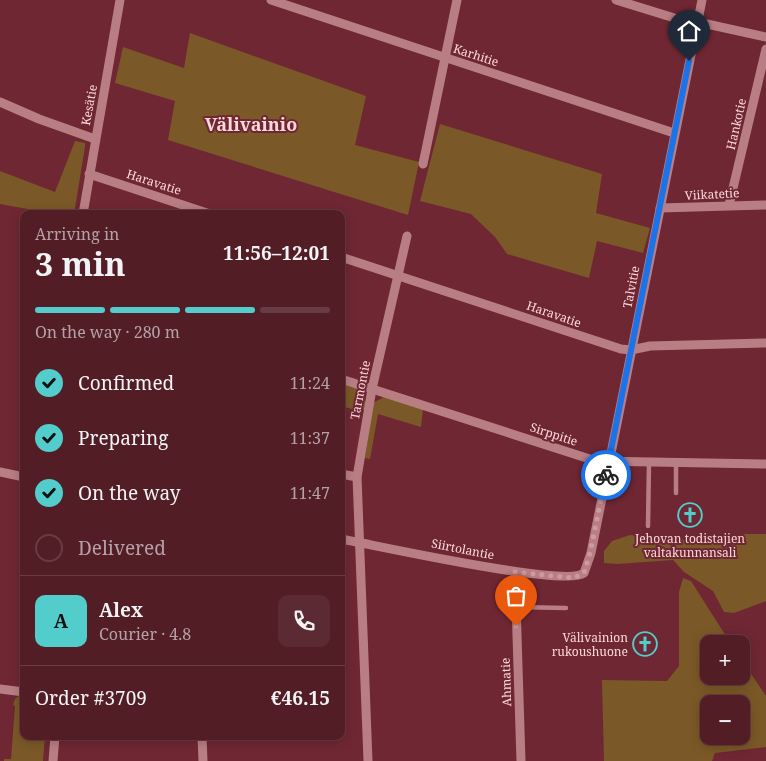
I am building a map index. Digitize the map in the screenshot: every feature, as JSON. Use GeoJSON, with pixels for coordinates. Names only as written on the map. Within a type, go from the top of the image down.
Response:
{"type":"FeatureCollection","features":[{"type":"Feature","properties":{"kind":"street","name":"Kesätie"},"geometry":{"type":"LineString","coordinates":[[84,210],[120,0]]}},
{"type":"Feature","properties":{"kind":"street","name":"Karhitie"},"geometry":{"type":"LineString","coordinates":[[271,0],[674,133]]}},
{"type":"Feature","properties":{"kind":"street"},"geometry":{"type":"LineString","coordinates":[[423,164],[457,0]]}},
{"type":"Feature","properties":{"kind":"street"},"geometry":{"type":"LineString","coordinates":[[616,0],[697,25],[707,24],[766,36]]}},
{"type":"Feature","properties":{"kind":"street","name":"Talvitie"},"geometry":{"type":"LineString","coordinates":[[581,576],[586,569],[590,553],[702,0]]}},
{"type":"Feature","properties":{"kind":"street","name":"Hankotie"},"geometry":{"type":"LineString","coordinates":[[730,205],[766,49]]}},
{"type":"Feature","properties":{"kind":"street"},"geometry":{"type":"LineString","coordinates":[[0,102],[39,119],[95,139]]}},
{"type":"Feature","properties":{"kind":"street","name":"Haravatie"},"geometry":{"type":"LineString","coordinates":[[89,174],[198,210]]}},
{"type":"Feature","properties":{"kind":"street","name":"Viikatetie"},"geometry":{"type":"LineString","coordinates":[[660,208],[766,205]]}},
{"type":"Feature","properties":{"kind":"street","name":"Tarmontie"},"geometry":{"type":"LineString","coordinates":[[368,761],[357,476],[372,389],[407,236]]}},
{"type":"Feature","properties":{"kind":"street","name":"Haravatie"},"geometry":{"type":"LineString","coordinates":[[345,257],[582,336],[631,350],[650,346],[766,343]]}},
{"type":"Feature","properties":{"kind":"street","name":"Sirppitie"},"geometry":{"type":"LineString","coordinates":[[345,381],[587,458],[608,462],[766,464]]}},
{"type":"Feature","properties":{"kind":"street"},"geometry":{"type":"LineString","coordinates":[[0,472],[20,475]]}},
{"type":"Feature","properties":{"kind":"street"},"geometry":{"type":"LineString","coordinates":[[345,474],[357,476]]}},
{"type":"Feature","properties":{"kind":"street","name":"Siirtolantie"},"geometry":{"type":"LineString","coordinates":[[345,540],[515,572],[574,578],[581,576]]}},
{"type":"Feature","properties":{"kind":"street","name":"Ahmatie"},"geometry":{"type":"LineString","coordinates":[[515,572],[521,761]]}},
{"type":"Feature","properties":{"kind":"street"},"geometry":{"type":"LineString","coordinates":[[0,689],[20,692]]}},
{"type":"Feature","properties":{"kind":"street"},"geometry":{"type":"LineString","coordinates":[[53,761],[55,740]]}},
{"type":"Feature","properties":{"kind":"street"},"geometry":{"type":"LineString","coordinates":[[202,740],[203,761]]}},
{"type":"Feature","properties":{"kind":"lane"},"geometry":{"type":"LineString","coordinates":[[648,526],[649,462]]}},
{"type":"Feature","properties":{"kind":"lane"},"geometry":{"type":"LineString","coordinates":[[676,462],[676,493]]}},
{"type":"Feature","properties":{"kind":"lane"},"geometry":{"type":"LineString","coordinates":[[516,607],[566,608]]}},
{"type":"Feature","properties":{"kind":"shaded area"},"geometry":{"type":"Polygon","coordinates":[[[190,33],[366,96],[355,145],[419,162],[408,215],[168,140],[175,101],[115,83],[123,47],[184,68],[190,33]]]}},
{"type":"Feature","properties":{"kind":"shaded area"},"geometry":{"type":"Polygon","coordinates":[[[440,124],[602,174],[596,213],[650,228],[643,253],[597,241],[589,278],[507,254],[495,237],[471,214],[420,201],[440,124]]]}},
{"type":"Feature","properties":{"kind":"shaded area"},"geometry":{"type":"Polygon","coordinates":[[[75,141],[85,143],[75,210],[33,210],[0,204],[0,171],[55,192],[75,141]]]}},
{"type":"Feature","properties":{"kind":"shaded area"},"geometry":{"type":"Polygon","coordinates":[[[345,384],[357,388],[363,393],[365,409],[359,411],[345,407],[345,384]]]}},
{"type":"Feature","properties":{"kind":"shaded area"},"geometry":{"type":"Polygon","coordinates":[[[384,397],[423,409],[421,427],[378,414],[370,459],[365,458],[373,403],[384,397]]]}},
{"type":"Feature","properties":{"kind":"shaded area"},"geometry":{"type":"Polygon","coordinates":[[[744,534],[766,534],[766,601],[734,613],[724,612],[713,591],[684,572],[673,560],[617,564],[604,563],[604,551],[612,541],[630,535],[680,540],[744,534]]]}},
{"type":"Feature","properties":{"kind":"shaded area"},"geometry":{"type":"Polygon","coordinates":[[[683,578],[691,581],[725,635],[700,635],[700,685],[750,685],[750,672],[766,696],[766,747],[715,753],[712,761],[604,761],[602,680],[667,681],[679,666],[679,592],[683,578]]]}},
{"type":"Feature","properties":{"kind":"shaded area"},"geometry":{"type":"Polygon","coordinates":[[[20,696],[20,740],[45,740],[43,761],[4,761],[4,759],[11,759],[15,706],[13,705],[15,699],[20,696]]]}},
{"type":"Feature","properties":{"kind":"way so far"},"geometry":{"type":"LineString","coordinates":[[516,626],[515,572],[574,578],[584,573],[606,475]]}},
{"type":"Feature","properties":{"kind":"place","name":"Jehovan todistajien valtakunnansali"},"geometry":{"type":"Point","coordinates":[690,515]}},
{"type":"Feature","properties":{"kind":"place","name":"Välivainion rukoushuone"},"geometry":{"type":"Point","coordinates":[645,644]}},
{"type":"Feature","properties":{"kind":"district","name":"Välivainio"},"geometry":{"type":"Point","coordinates":[251,124]}},
{"type":"Feature","properties":{"kind":"route"},"geometry":{"type":"LineString","coordinates":[[606,475],[689,61]]}}]}
